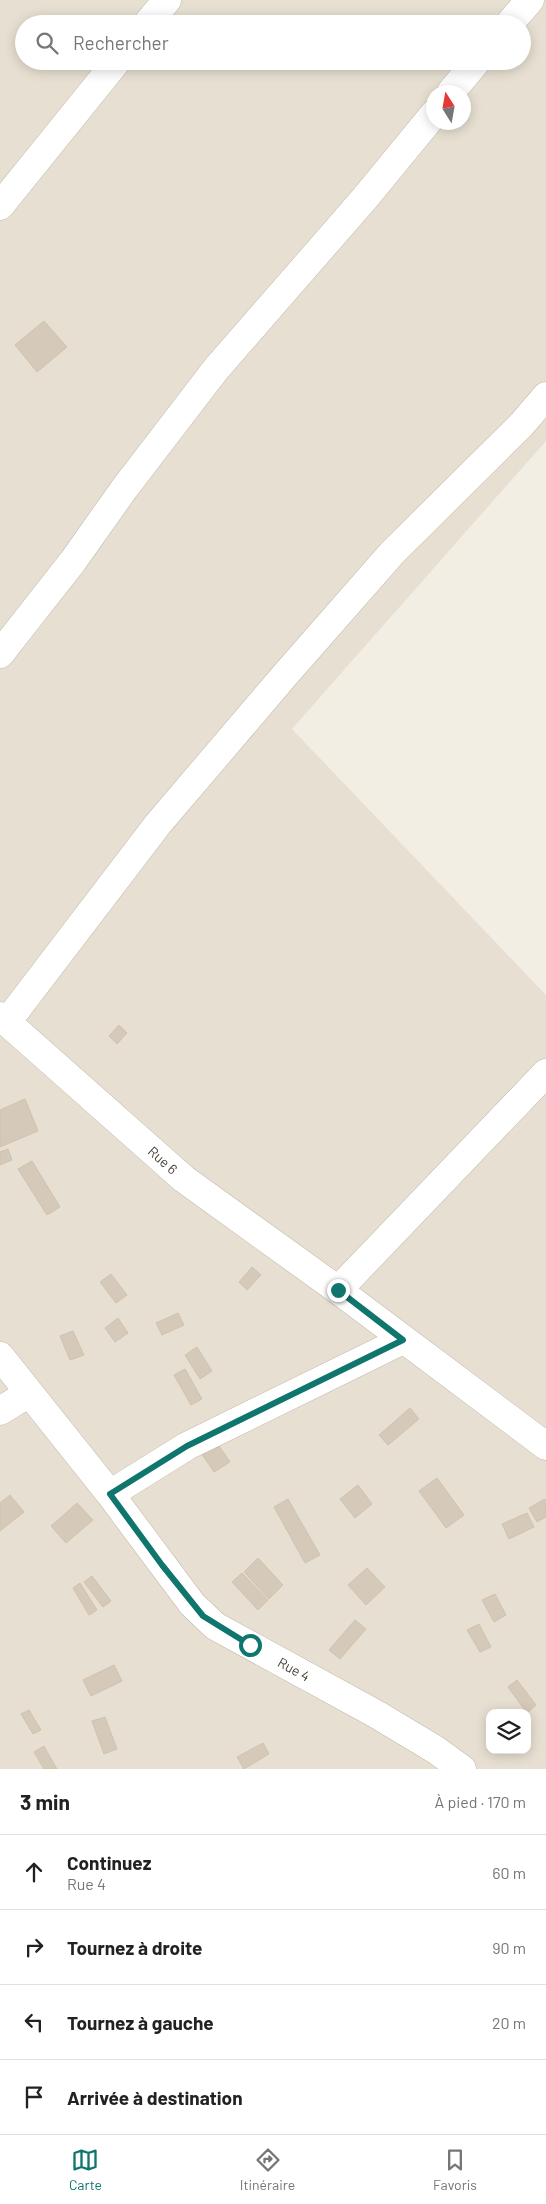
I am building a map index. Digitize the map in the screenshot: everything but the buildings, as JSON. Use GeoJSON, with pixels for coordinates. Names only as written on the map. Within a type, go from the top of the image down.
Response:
{"type":"FeatureCollection","features":[{"type":"Feature","properties":{"kind":"street"},"geometry":{"type":"LineString","coordinates":[[154,15],[167,0]]}},
{"type":"Feature","properties":{"kind":"street"},"geometry":{"type":"LineString","coordinates":[[517,15],[530,0]]}},
{"type":"Feature","properties":{"kind":"street"},"geometry":{"type":"LineString","coordinates":[[0,206],[109,70]]}},
{"type":"Feature","properties":{"kind":"street"},"geometry":{"type":"LineString","coordinates":[[457,85],[469,70]]}},
{"type":"Feature","properties":{"kind":"street"},"geometry":{"type":"LineString","coordinates":[[0,654],[73,562],[124,489],[216,370],[365,198],[426,124]]}},
{"type":"Feature","properties":{"kind":"street"},"geometry":{"type":"LineString","coordinates":[[4,1019],[158,824],[279,682],[392,553],[522,424],[546,396]]}},
{"type":"Feature","properties":{"kind":"street","name":"Rue 6"},"geometry":{"type":"LineString","coordinates":[[4,1019],[184,1179],[338,1290],[546,1446]]}},
{"type":"Feature","properties":{"kind":"street"},"geometry":{"type":"LineString","coordinates":[[338,1290],[546,1073]]}},
{"type":"Feature","properties":{"kind":"street"},"geometry":{"type":"LineString","coordinates":[[110,1494],[187,1446],[403,1340]]}},
{"type":"Feature","properties":{"kind":"street","name":"Rue 4"},"geometry":{"type":"LineString","coordinates":[[0,1356],[110,1494],[162,1565],[203,1616],[216,1626],[383,1718],[436,1750],[462,1769]]}},
{"type":"Feature","properties":{"kind":"street"},"geometry":{"type":"LineString","coordinates":[[0,1411],[29,1393]]}},
{"type":"Feature","properties":{"kind":"shaded area"},"geometry":{"type":"Polygon","coordinates":[[[0,0],[546,0],[546,441],[292,729],[546,995],[546,1769],[0,1769],[0,0]]]}},
{"type":"Feature","properties":{"kind":"route"},"geometry":{"type":"LineString","coordinates":[[250,1645],[216,1626],[203,1616],[162,1565],[110,1494],[187,1446],[403,1340],[338,1290]]}}]}
